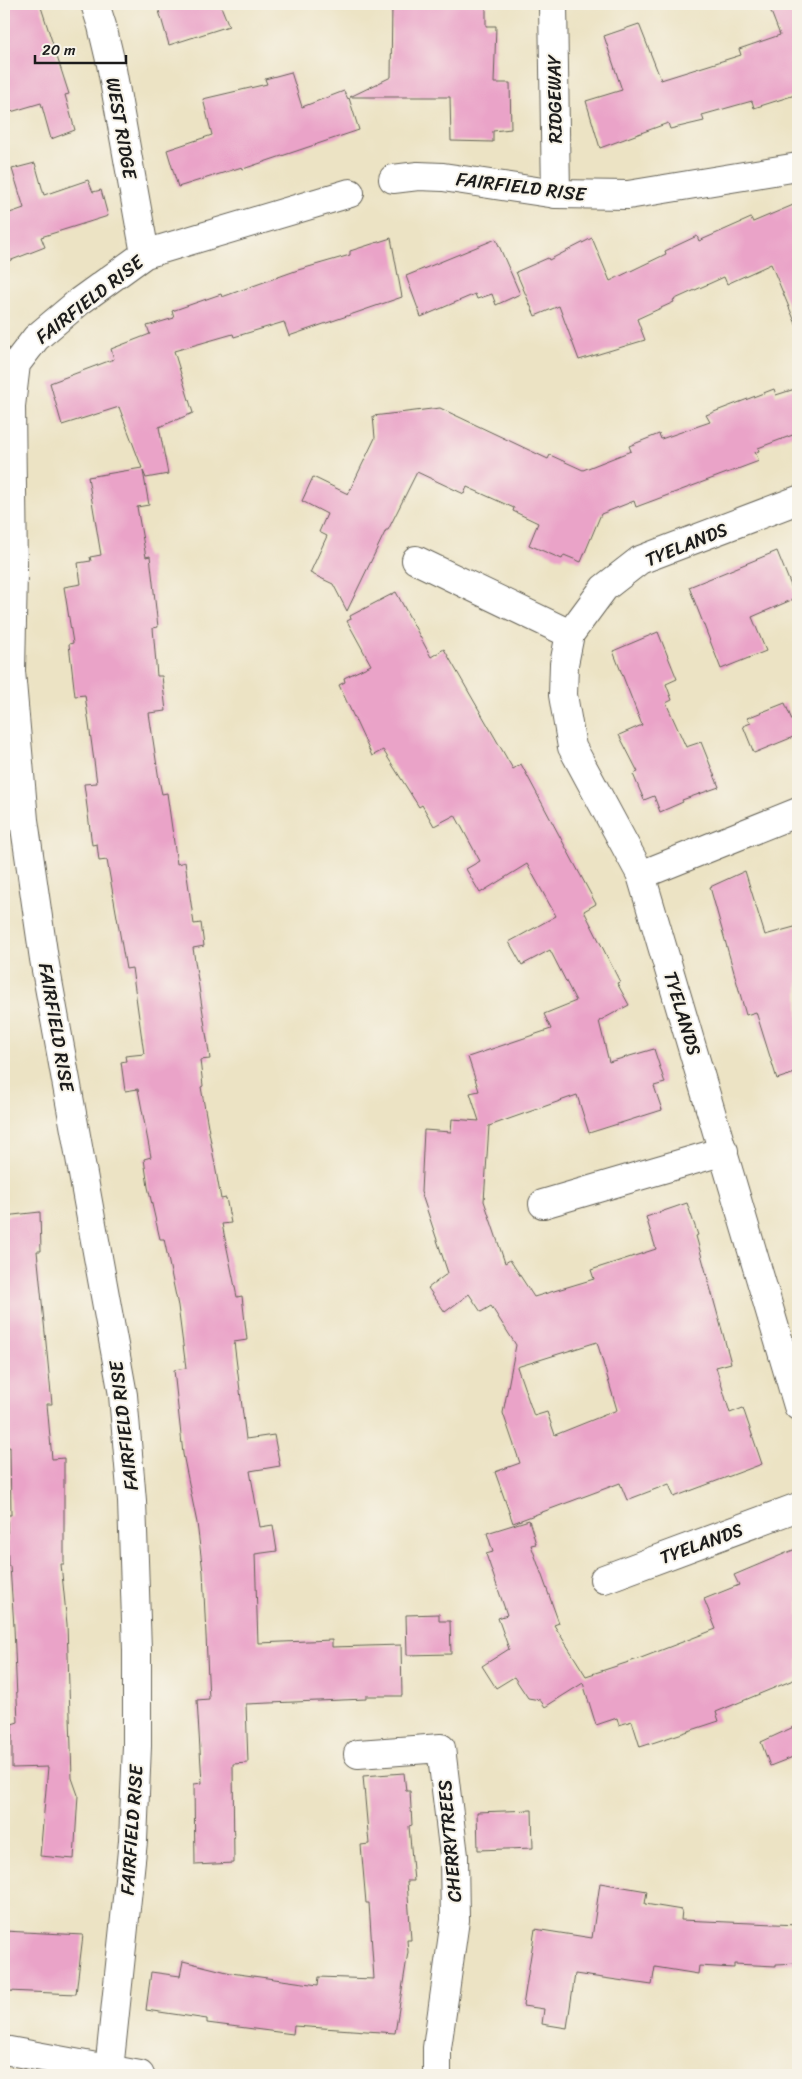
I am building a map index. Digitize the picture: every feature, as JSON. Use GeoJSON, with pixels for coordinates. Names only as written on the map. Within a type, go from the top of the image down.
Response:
{"type":"FeatureCollection","features":[{"type":"Feature","properties":{"kind":"street","name":"WEST RIDGE"},"geometry":{"type":"LineString","coordinates":[[95,4],[111,64],[145,254]]}},
{"type":"Feature","properties":{"kind":"street","name":"RIDGEWAY"},"geometry":{"type":"LineString","coordinates":[[553,4],[556,194]]}},
{"type":"Feature","properties":{"kind":"street","name":"FAIRFIELD RISE"},"geometry":{"type":"LineString","coordinates":[[393,179],[418,176],[443,177],[556,194],[628,195],[798,168]]}},
{"type":"Feature","properties":{"kind":"street","name":"FAIRFIELD RISE"},"geometry":{"type":"LineString","coordinates":[[109,2070],[133,1842],[138,1650],[132,1501],[123,1395],[44,959],[24,820],[7,672],[13,571],[11,406],[16,364],[36,338],[80,301],[145,254],[350,193]]}},
{"type":"Feature","properties":{"kind":"street","name":"TYELANDS"},"geometry":{"type":"LineString","coordinates":[[798,500],[640,560],[604,588],[570,634],[564,664],[563,695],[572,747],[642,875],[798,1406]]}},
{"type":"Feature","properties":{"kind":"street"},"geometry":{"type":"LineString","coordinates":[[416,560],[570,634]]}},
{"type":"Feature","properties":{"kind":"street"},"geometry":{"type":"LineString","coordinates":[[642,875],[798,812]]}},
{"type":"Feature","properties":{"kind":"street"},"geometry":{"type":"LineString","coordinates":[[543,1204],[724,1152]]}},
{"type":"Feature","properties":{"kind":"street","name":"TYELANDS"},"geometry":{"type":"LineString","coordinates":[[604,1579],[798,1507]]}},
{"type":"Feature","properties":{"kind":"street","name":"CHERRYTREES"},"geometry":{"type":"LineString","coordinates":[[358,1754],[441,1748],[454,1856],[455,1920],[437,2048],[437,2075]]}},
{"type":"Feature","properties":{"kind":"street"},"geometry":{"type":"LineString","coordinates":[[4,2050],[140,2075]]}},
{"type":"Feature","properties":{"kind":"building"},"geometry":{"type":"Polygon","coordinates":[[[4,4],[40,4],[69,94],[65,95],[75,130],[51,139],[41,103],[4,114],[4,4]]]}},
{"type":"Feature","properties":{"kind":"building"},"geometry":{"type":"Polygon","coordinates":[[[157,4],[220,4],[229,26],[169,45],[157,4]]]}},
{"type":"Feature","properties":{"kind":"building"},"geometry":{"type":"Polygon","coordinates":[[[392,4],[486,4],[486,26],[496,26],[494,83],[510,83],[511,129],[493,131],[493,142],[451,141],[450,97],[350,97],[391,77],[392,4]]]}},
{"type":"Feature","properties":{"kind":"building"},"geometry":{"type":"Polygon","coordinates":[[[768,4],[798,4],[798,94],[754,108],[752,101],[702,115],[704,121],[670,129],[668,123],[600,148],[586,101],[622,90],[604,36],[639,24],[661,80],[741,55],[739,49],[780,35],[768,4]]]}},
{"type":"Feature","properties":{"kind":"building"},"geometry":{"type":"Polygon","coordinates":[[[291,72],[302,107],[344,91],[349,98],[359,130],[243,169],[242,167],[178,187],[167,150],[212,135],[203,99],[267,84],[265,79],[291,72]]]}},
{"type":"Feature","properties":{"kind":"building"},"geometry":{"type":"Polygon","coordinates":[[[35,163],[44,195],[88,180],[93,192],[101,190],[108,216],[41,237],[45,247],[4,263],[4,215],[24,208],[12,169],[35,163]]]}},
{"type":"Feature","properties":{"kind":"building"},"geometry":{"type":"Polygon","coordinates":[[[798,203],[798,329],[771,264],[727,284],[724,277],[637,319],[645,340],[579,360],[559,306],[535,316],[516,272],[548,258],[549,260],[592,238],[610,281],[666,254],[665,251],[697,236],[699,241],[751,218],[753,222],[798,203]]]}},
{"type":"Feature","properties":{"kind":"building"},"geometry":{"type":"Polygon","coordinates":[[[391,238],[402,297],[289,336],[284,322],[234,337],[233,334],[174,351],[193,413],[159,427],[168,474],[146,478],[143,471],[149,505],[137,507],[146,557],[150,556],[158,627],[153,628],[157,676],[162,676],[166,711],[149,713],[159,780],[162,794],[167,793],[177,864],[185,862],[194,924],[201,923],[204,946],[193,948],[210,1059],[200,1060],[203,1086],[201,1087],[221,1199],[226,1198],[231,1223],[222,1224],[237,1297],[242,1296],[247,1340],[234,1342],[246,1439],[274,1435],[280,1466],[250,1471],[260,1527],[273,1525],[277,1551],[255,1554],[258,1643],[332,1640],[332,1647],[401,1645],[402,1696],[366,1696],[366,1699],[246,1704],[248,1763],[233,1764],[234,1863],[195,1865],[194,1784],[202,1783],[197,1700],[209,1699],[203,1572],[197,1523],[183,1454],[174,1370],[186,1368],[178,1306],[164,1239],[160,1239],[148,1187],[144,1159],[151,1157],[138,1089],[125,1091],[121,1062],[126,1061],[125,1056],[144,1054],[132,968],[126,969],[107,860],[99,861],[97,844],[92,845],[84,784],[97,783],[85,695],[75,696],[69,644],[73,643],[64,587],[81,584],[78,563],[91,561],[90,557],[101,555],[88,477],[142,468],[119,407],[62,425],[50,383],[114,359],[111,349],[150,334],[147,326],[174,318],[172,311],[221,294],[222,297],[298,270],[350,255],[350,251],[391,238]]]}},
{"type":"Feature","properties":{"kind":"building"},"geometry":{"type":"Polygon","coordinates":[[[496,239],[520,294],[496,305],[492,294],[477,299],[475,294],[421,317],[406,276],[496,239]]]}},
{"type":"Feature","properties":{"kind":"building"},"geometry":{"type":"Polygon","coordinates":[[[798,388],[798,433],[758,448],[759,451],[755,452],[759,461],[636,507],[634,501],[601,514],[581,562],[564,555],[562,559],[529,545],[538,523],[513,511],[514,508],[467,487],[464,494],[417,472],[388,530],[386,530],[347,611],[333,584],[310,573],[327,536],[319,532],[327,514],[302,501],[313,477],[348,494],[375,438],[373,416],[440,408],[548,459],[550,455],[583,470],[631,451],[629,446],[659,434],[661,439],[710,422],[706,415],[774,389],[776,395],[798,388]]]}},
{"type":"Feature","properties":{"kind":"building"},"geometry":{"type":"Polygon","coordinates":[[[777,551],[796,598],[752,617],[766,651],[721,669],[689,587],[777,551]]]}},
{"type":"Feature","properties":{"kind":"building"},"geometry":{"type":"Polygon","coordinates":[[[396,592],[431,657],[444,649],[513,769],[521,764],[596,904],[584,911],[620,982],[617,983],[629,1005],[599,1021],[609,1062],[654,1049],[665,1083],[654,1086],[662,1110],[589,1133],[577,1095],[489,1126],[484,1201],[505,1263],[510,1260],[534,1297],[594,1279],[591,1270],[656,1249],[646,1217],[687,1203],[698,1235],[696,1236],[731,1363],[716,1367],[730,1413],[743,1408],[762,1464],[674,1497],[669,1484],[627,1500],[620,1483],[513,1523],[495,1472],[520,1463],[503,1413],[516,1345],[491,1306],[481,1312],[469,1294],[445,1312],[428,1288],[448,1273],[421,1192],[424,1130],[451,1132],[452,1119],[479,1121],[470,1093],[479,1091],[468,1057],[551,1029],[544,1014],[576,1001],[550,950],[522,965],[509,942],[556,916],[527,864],[480,893],[466,869],[480,861],[455,815],[434,826],[422,805],[419,807],[383,750],[372,756],[339,685],[345,682],[344,678],[371,665],[347,621],[351,619],[350,616],[396,592]],[[597,1342],[517,1367],[534,1416],[547,1412],[555,1435],[617,1410],[597,1342]]]}},
{"type":"Feature","properties":{"kind":"building"},"geometry":{"type":"Polygon","coordinates":[[[658,632],[677,679],[666,684],[672,700],[666,703],[686,747],[701,742],[719,787],[682,800],[683,802],[660,812],[654,796],[644,800],[633,774],[638,772],[619,735],[642,725],[613,651],[658,632]]]}},
{"type":"Feature","properties":{"kind":"building"},"geometry":{"type":"Polygon","coordinates":[[[785,703],[798,735],[754,753],[743,726],[751,723],[747,718],[785,703]]]}},
{"type":"Feature","properties":{"kind":"building"},"geometry":{"type":"Polygon","coordinates":[[[745,871],[765,935],[798,926],[798,1072],[777,1079],[756,1012],[746,1015],[710,887],[745,871]]]}},
{"type":"Feature","properties":{"kind":"building"},"geometry":{"type":"Polygon","coordinates":[[[40,1212],[41,1251],[37,1251],[52,1404],[47,1404],[52,1459],[64,1458],[64,1564],[61,1564],[67,1624],[72,1778],[78,1795],[74,1859],[40,1856],[48,1767],[12,1768],[12,1724],[18,1722],[14,1627],[10,1566],[8,1566],[7,1515],[11,1515],[10,1447],[4,1448],[4,1216],[40,1212]]]}},
{"type":"Feature","properties":{"kind":"building"},"geometry":{"type":"Polygon","coordinates":[[[529,1520],[536,1544],[531,1545],[559,1623],[554,1625],[586,1676],[641,1658],[716,1629],[704,1599],[739,1585],[734,1575],[798,1548],[798,1678],[716,1712],[719,1721],[640,1747],[632,1721],[619,1725],[617,1718],[596,1725],[583,1683],[545,1707],[540,1700],[528,1698],[514,1677],[496,1688],[482,1666],[509,1649],[498,1618],[507,1615],[486,1554],[493,1552],[487,1533],[529,1520]]]}},
{"type":"Feature","properties":{"kind":"building"},"geometry":{"type":"Polygon","coordinates":[[[439,1614],[439,1621],[450,1621],[451,1654],[407,1655],[406,1615],[439,1614]]]}},
{"type":"Feature","properties":{"kind":"building"},"geometry":{"type":"Polygon","coordinates":[[[798,1725],[798,1755],[770,1766],[761,1742],[798,1725]]]}},
{"type":"Feature","properties":{"kind":"building"},"geometry":{"type":"Polygon","coordinates":[[[404,1773],[406,1791],[410,1791],[412,1825],[409,1826],[414,1881],[407,1881],[411,1940],[407,1940],[408,1952],[395,2033],[294,2026],[293,2034],[207,2023],[207,2019],[146,2010],[151,1972],[180,1976],[183,1961],[231,1973],[318,1985],[319,1977],[374,1979],[369,1903],[366,1903],[361,1845],[369,1844],[363,1776],[404,1773]]]}},
{"type":"Feature","properties":{"kind":"building"},"geometry":{"type":"Polygon","coordinates":[[[532,1810],[533,1848],[478,1850],[477,1812],[532,1810]]]}},
{"type":"Feature","properties":{"kind":"building"},"geometry":{"type":"Polygon","coordinates":[[[600,1883],[647,1891],[645,1904],[682,1910],[681,1920],[798,1925],[798,1963],[776,1964],[776,1966],[734,1964],[734,1968],[699,1966],[698,1974],[655,1967],[652,1985],[575,1974],[567,2028],[542,2024],[544,2009],[523,2006],[535,1929],[592,1938],[600,1883]]]}},
{"type":"Feature","properties":{"kind":"building"},"geometry":{"type":"Polygon","coordinates":[[[4,1931],[83,1935],[76,1994],[8,1991],[9,1984],[4,1983],[4,1931]]]}}]}
